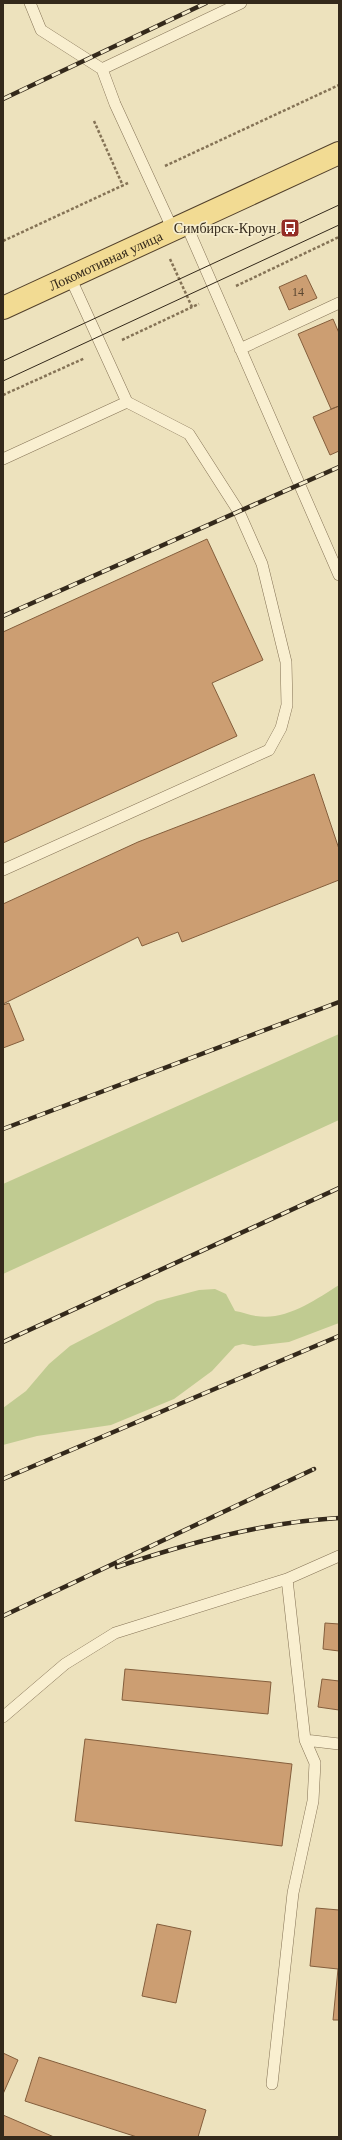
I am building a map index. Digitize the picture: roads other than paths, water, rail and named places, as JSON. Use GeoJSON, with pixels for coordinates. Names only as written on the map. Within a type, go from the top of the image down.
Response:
{"type":"FeatureCollection","features":[{"type":"Feature","properties":{"kind":"main road","name":"Локомотивная улица"},"geometry":{"type":"LineString","coordinates":[[3,308],[339,153]]}},
{"type":"Feature","properties":{"kind":"lane"},"geometry":{"type":"LineString","coordinates":[[30,3],[41,30],[102,69],[115,104],[147,174],[180,227],[217,296],[339,575]]}},
{"type":"Feature","properties":{"kind":"lane"},"geometry":{"type":"LineString","coordinates":[[102,69],[241,3]]}},
{"type":"Feature","properties":{"kind":"lane"},"geometry":{"type":"LineString","coordinates":[[3,870],[269,750],[281,728],[287,705],[286,662],[262,564],[239,512],[189,434],[127,402],[70,277]]}},
{"type":"Feature","properties":{"kind":"lane"},"geometry":{"type":"LineString","coordinates":[[240,349],[339,304]]}},
{"type":"Feature","properties":{"kind":"lane"},"geometry":{"type":"LineString","coordinates":[[3,459],[127,402]]}},
{"type":"Feature","properties":{"kind":"lane"},"geometry":{"type":"LineString","coordinates":[[3,1717],[65,1664],[115,1633],[287,1579],[339,1556]]}},
{"type":"Feature","properties":{"kind":"lane"},"geometry":{"type":"LineString","coordinates":[[272,2084],[293,1893],[312,1801],[315,1763],[305,1740],[287,1579]]}},
{"type":"Feature","properties":{"kind":"lane"},"geometry":{"type":"LineString","coordinates":[[305,1740],[339,1744]]}},
{"type":"Feature","properties":{"kind":"tram line"},"geometry":{"type":"LineString","coordinates":[[3,361],[339,205]]}},
{"type":"Feature","properties":{"kind":"tram line"},"geometry":{"type":"LineString","coordinates":[[3,381],[339,225]]}},
{"type":"Feature","properties":{"kind":"railway"},"geometry":{"type":"LineString","coordinates":[[3,99],[206,3]]}},
{"type":"Feature","properties":{"kind":"railway"},"geometry":{"type":"LineString","coordinates":[[3,616],[339,467]]}},
{"type":"Feature","properties":{"kind":"railway"},"geometry":{"type":"LineString","coordinates":[[3,1129],[339,1002]]}},
{"type":"Feature","properties":{"kind":"railway"},"geometry":{"type":"LineString","coordinates":[[3,1342],[339,1188]]}},
{"type":"Feature","properties":{"kind":"railway"},"geometry":{"type":"LineString","coordinates":[[3,1479],[339,1336]]}},
{"type":"Feature","properties":{"kind":"railway"},"geometry":{"type":"LineString","coordinates":[[3,1616],[314,1469]]}},
{"type":"Feature","properties":{"kind":"railway"},"geometry":{"type":"LineString","coordinates":[[117,1567],[226,1535],[283,1524],[339,1518]]}},
{"type":"Feature","properties":{"kind":"place","name":"Симбирск-Кроун"},"geometry":{"type":"Point","coordinates":[290,228]}}]}
